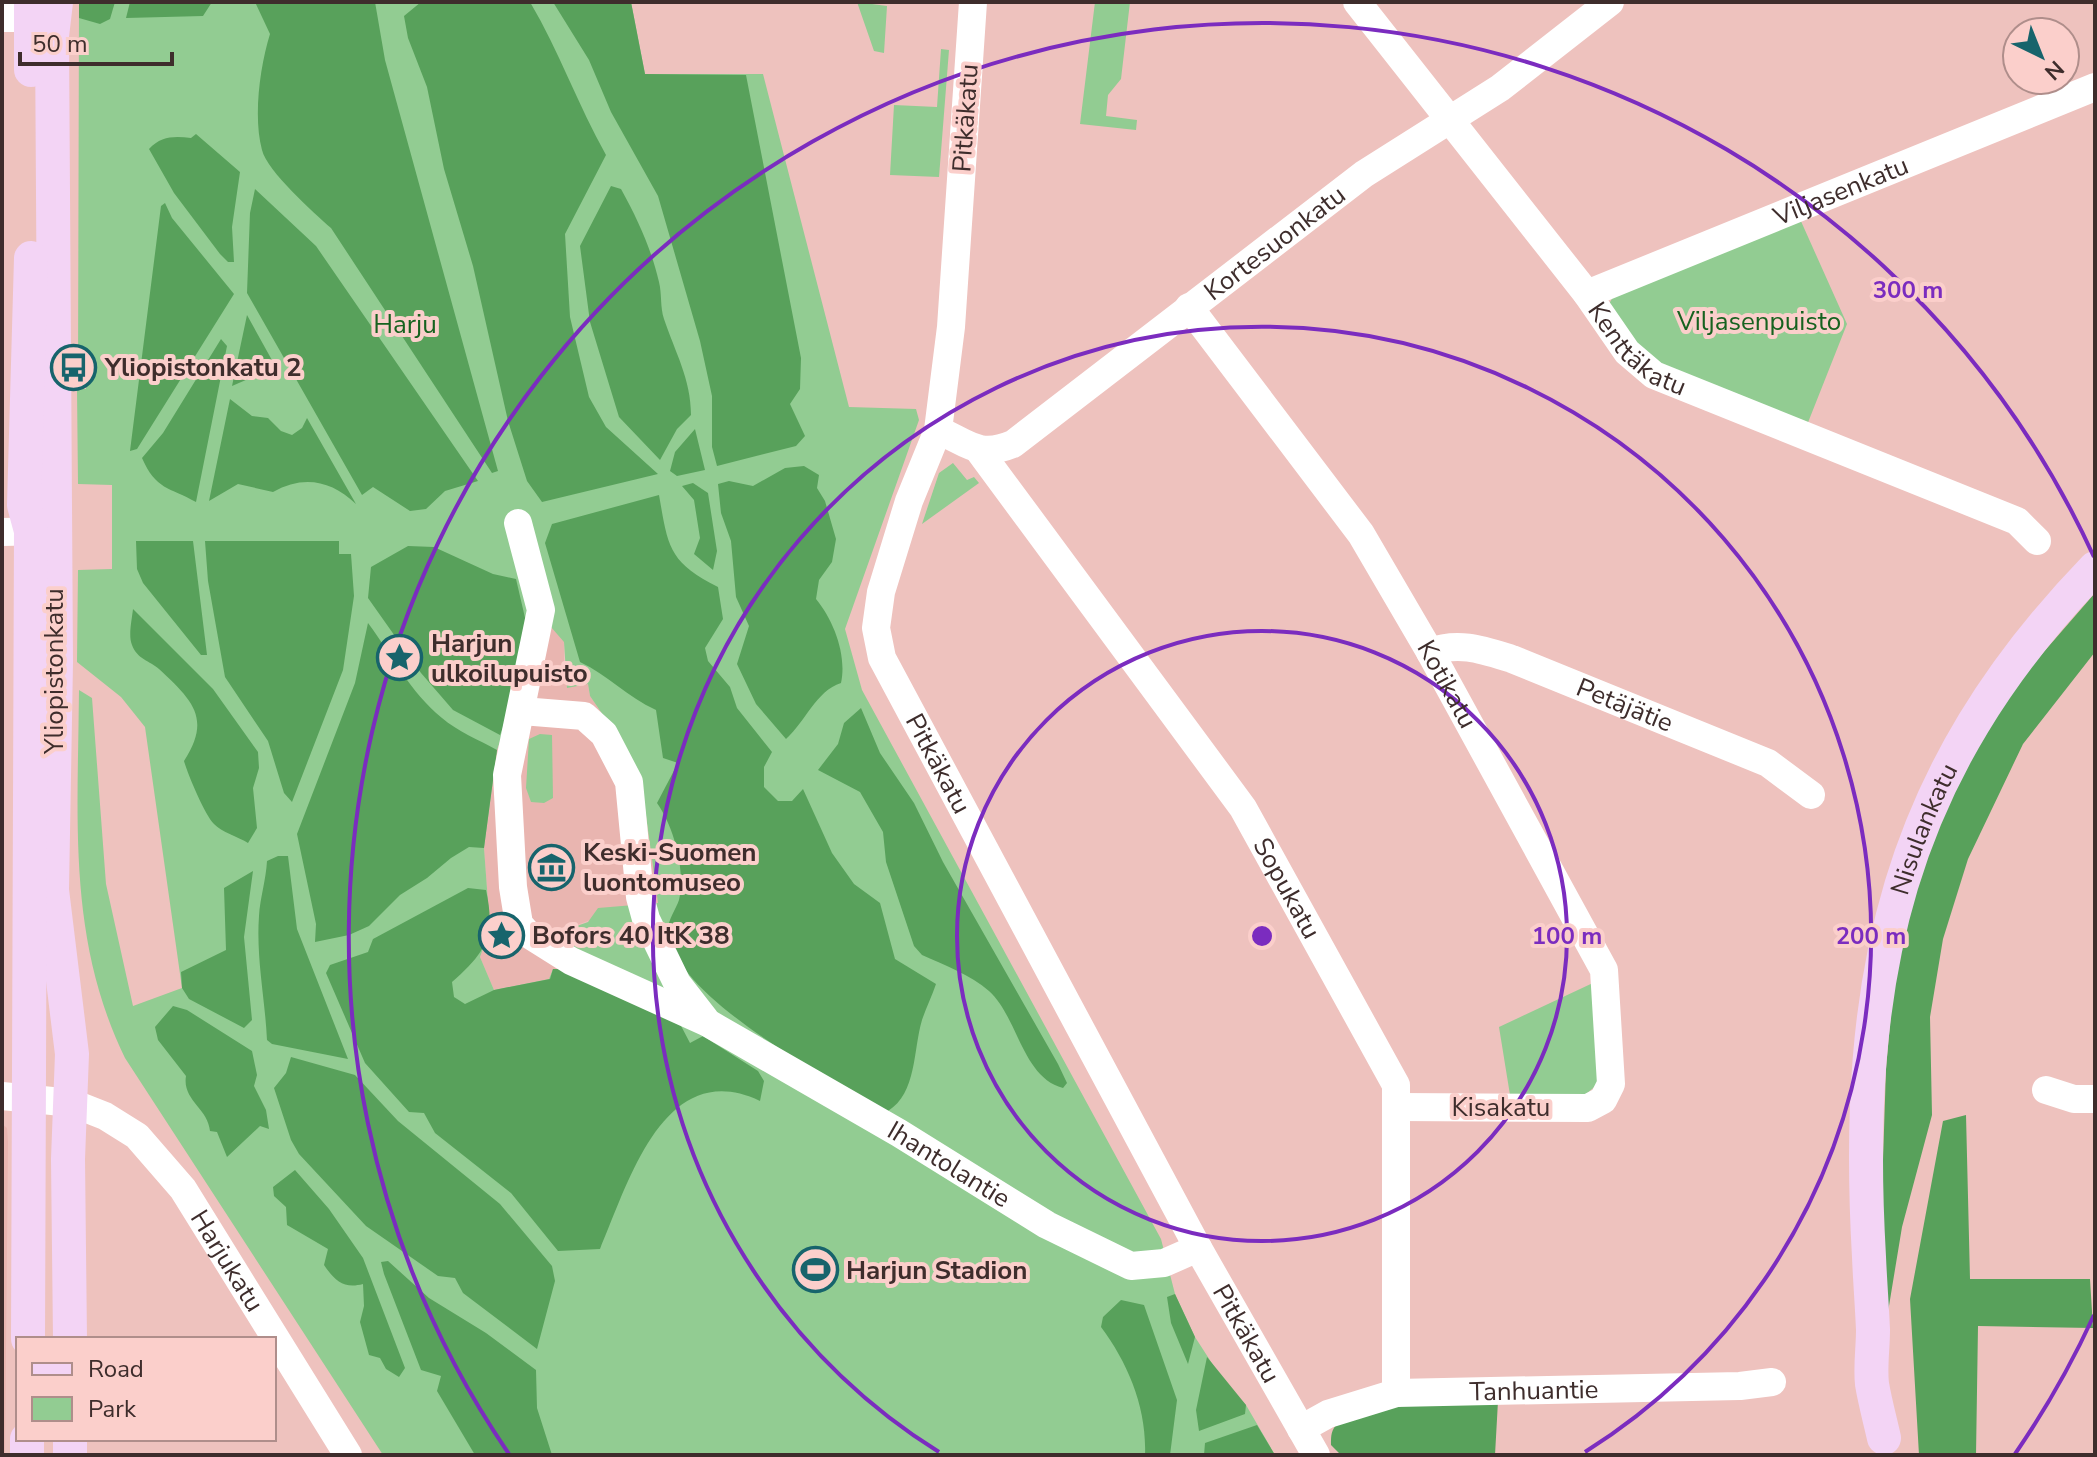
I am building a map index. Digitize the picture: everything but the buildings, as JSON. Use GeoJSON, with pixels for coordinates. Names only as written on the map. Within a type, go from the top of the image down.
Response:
{"type":"FeatureCollection","features":[{"type":"Feature","properties":{"kind":"main road","name":"Yliopistonkatu"},"geometry":{"type":"LineString","coordinates":[[28,1337],[16,1096],[29,531],[52,36],[35,10]]}},
{"type":"Feature","properties":{"kind":"main road","name":"Yliopistonkatu"},"geometry":{"type":"LineString","coordinates":[[29,531],[52,890],[67,998],[72,1103],[68,1159],[70,1337]]}},
{"type":"Feature","properties":{"kind":"main road","name":"Nisulankatu"},"geometry":{"type":"LineString","coordinates":[[1884,1446],[1888,1383],[1873,1330],[1865,1194],[1875,1003],[1892,909],[1907,858],[1926,812],[1974,721],[2037,633],[2095,568]]}},
{"type":"Feature","properties":{"kind":"street","name":"Pitkäkatu"},"geometry":{"type":"LineString","coordinates":[[973,2],[951,327],[938,430],[900,526],[881,592],[876,628],[882,658],[1198,1248],[1316,1455]]}},
{"type":"Feature","properties":{"kind":"street","name":"Kenttäkatu"},"geometry":{"type":"LineString","coordinates":[[1357,2],[1587,294],[1627,352],[1654,375],[2017,521],[2037,541]]}},
{"type":"Feature","properties":{"kind":"street","name":"Kortesuonkatu"},"geometry":{"type":"LineString","coordinates":[[980,452],[995,451],[1013,444],[1364,174],[1500,88],[1610,2]]}},
{"type":"Feature","properties":{"kind":"street","name":"Viljasenkatu"},"geometry":{"type":"LineString","coordinates":[[1587,294],[2095,87]]}},
{"type":"Feature","properties":{"kind":"street","name":"Kotikatu"},"geometry":{"type":"LineString","coordinates":[[1189,307],[1361,534],[1430,652],[1604,970],[1611,1084],[1603,1100]]}},
{"type":"Feature","properties":{"kind":"street"},"geometry":{"type":"LineString","coordinates":[[938,430],[980,452]]}},
{"type":"Feature","properties":{"kind":"street","name":"Sopukatu"},"geometry":{"type":"LineString","coordinates":[[980,452],[1243,808],[1396,1085],[1396,1393]]}},
{"type":"Feature","properties":{"kind":"street","name":"Ihantolantie"},"geometry":{"type":"LineString","coordinates":[[518,523],[541,610],[507,787],[508,844],[519,924],[539,944],[708,1023],[899,1133],[1047,1225],[1131,1266],[1164,1263],[1198,1248]]}},
{"type":"Feature","properties":{"kind":"street","name":"Petäjätie"},"geometry":{"type":"LineString","coordinates":[[1430,652],[1448,645],[1477,648],[1512,659],[1768,763],[1811,795]]}},
{"type":"Feature","properties":{"kind":"street","name":"Ihantolantie"},"geometry":{"type":"LineString","coordinates":[[522,711],[584,716],[604,734],[629,782],[640,897],[646,919],[677,983],[708,1023]]}},
{"type":"Feature","properties":{"kind":"street"},"geometry":{"type":"LineString","coordinates":[[2046,1090],[2074,1099],[2095,1099]]}},
{"type":"Feature","properties":{"kind":"street","name":"Harjukatu"},"geometry":{"type":"LineString","coordinates":[[16,1096],[72,1103],[105,1116],[137,1136],[183,1189],[275,1337]]}},
{"type":"Feature","properties":{"kind":"street","name":"Kisakatu"},"geometry":{"type":"LineString","coordinates":[[1398,1107],[1588,1108],[1603,1100]]}},
{"type":"Feature","properties":{"kind":"street","name":"Harjukatu"},"geometry":{"type":"LineString","coordinates":[[276,1339],[348,1455]]}},
{"type":"Feature","properties":{"kind":"street","name":"Tanhuantie"},"geometry":{"type":"LineString","coordinates":[[1301,1429],[1328,1414],[1396,1393],[1740,1386],[1772,1382]]}},
{"type":"Feature","properties":{"kind":"shaded area"},"geometry":{"type":"Polygon","coordinates":[[[544,619],[564,641],[564,665],[588,684],[590,696],[618,737],[644,801],[658,904],[633,904],[577,925],[571,937],[574,945],[565,969],[554,969],[550,979],[494,990],[480,957],[490,929],[484,848],[497,750],[544,619]]]}},
{"type":"Feature","properties":{"kind":"shaded area"},"geometry":{"type":"Polygon","coordinates":[[[2,1124],[7,1128],[8,1142],[5,1455],[2,1455],[2,1124]]]}},
{"type":"Feature","properties":{"kind":"green space","name":"Harju"},"geometry":{"type":"Polygon","coordinates":[[[79,2],[631,2],[645,74],[763,74],[849,407],[916,409],[919,420],[845,629],[862,690],[1161,1239],[1175,1294],[1195,1337],[1224,1382],[1246,1405],[1275,1455],[383,1455],[125,1058],[106,1013],[93,968],[80,878],[79,690],[92,698],[106,884],[133,1006],[182,988],[145,727],[121,697],[77,662],[78,570],[112,569],[112,485],[78,484],[77,389],[86,389],[86,377],[78,375],[79,2]],[[544,619],[497,750],[484,848],[490,929],[480,957],[494,990],[549,979],[553,969],[565,969],[574,945],[571,928],[588,922],[598,908],[658,903],[644,801],[618,737],[590,696],[588,684],[567,688],[564,642],[544,619]]]}},
{"type":"Feature","properties":{"kind":"green space"},"geometry":{"type":"Polygon","coordinates":[[[79,2],[115,2],[110,19],[100,24],[79,18],[79,2]]]}},
{"type":"Feature","properties":{"kind":"green space"},"geometry":{"type":"Polygon","coordinates":[[[130,2],[212,2],[203,16],[126,18],[130,2]]]}},
{"type":"Feature","properties":{"kind":"green space"},"geometry":{"type":"Polygon","coordinates":[[[255,2],[375,2],[385,60],[498,471],[492,473],[331,228],[292,191],[266,159],[259,137],[258,107],[263,61],[270,34],[255,2]]]}},
{"type":"Feature","properties":{"kind":"green space"},"geometry":{"type":"Polygon","coordinates":[[[421,2],[530,2],[550,40],[606,155],[565,234],[570,317],[589,397],[606,427],[658,474],[542,502],[527,481],[508,421],[473,266],[444,169],[427,87],[408,38],[404,16],[421,2]]]}},
{"type":"Feature","properties":{"kind":"green space"},"geometry":{"type":"Polygon","coordinates":[[[553,2],[631,2],[645,74],[746,75],[801,358],[800,389],[790,404],[805,436],[796,446],[717,466],[712,447],[712,396],[700,341],[658,196],[611,112],[589,60],[553,2]]]}},
{"type":"Feature","properties":{"kind":"green space"},"geometry":{"type":"Polygon","coordinates":[[[857,2],[887,6],[884,53],[874,51],[857,2]]]}},
{"type":"Feature","properties":{"kind":"green space"},"geometry":{"type":"Polygon","coordinates":[[[1095,2],[1130,2],[1121,79],[1108,95],[1106,116],[1137,120],[1136,130],[1080,124],[1095,2]]]}},
{"type":"Feature","properties":{"kind":"green space"},"geometry":{"type":"Polygon","coordinates":[[[941,49],[949,50],[939,177],[890,175],[894,105],[937,107],[941,49]]]}},
{"type":"Feature","properties":{"kind":"green space"},"geometry":{"type":"Polygon","coordinates":[[[196,134],[240,172],[232,227],[234,262],[228,262],[220,254],[174,193],[149,149],[163,139],[191,138],[196,134]]]}},
{"type":"Feature","properties":{"kind":"green space"},"geometry":{"type":"Polygon","coordinates":[[[611,186],[621,189],[648,246],[659,282],[664,319],[688,389],[691,415],[677,429],[660,460],[619,417],[590,322],[580,246],[611,186]]]}},
{"type":"Feature","properties":{"kind":"green space"},"geometry":{"type":"Polygon","coordinates":[[[255,189],[316,246],[478,481],[445,491],[426,509],[410,511],[373,487],[362,495],[247,293],[250,213],[255,189]]]}},
{"type":"Feature","properties":{"kind":"green space"},"geometry":{"type":"Polygon","coordinates":[[[165,203],[172,218],[234,294],[137,449],[130,451],[161,206],[165,203]]]}},
{"type":"Feature","properties":{"kind":"green space","name":"Viljasenpuisto"},"geometry":{"type":"Polygon","coordinates":[[[1800,219],[1847,324],[1807,425],[1658,367],[1633,345],[1609,304],[1615,293],[1800,219]]]}},
{"type":"Feature","properties":{"kind":"green space"},"geometry":{"type":"Polygon","coordinates":[[[247,315],[273,362],[255,376],[232,386],[247,315]]]}},
{"type":"Feature","properties":{"kind":"green space"},"geometry":{"type":"Polygon","coordinates":[[[221,339],[227,346],[196,502],[158,482],[142,458],[163,433],[221,339]]]}},
{"type":"Feature","properties":{"kind":"green space"},"geometry":{"type":"Polygon","coordinates":[[[230,399],[252,416],[268,418],[281,431],[292,435],[302,428],[307,418],[356,504],[327,485],[306,482],[273,492],[238,484],[209,501],[230,399]]]}},
{"type":"Feature","properties":{"kind":"green space"},"geometry":{"type":"Polygon","coordinates":[[[695,429],[705,470],[677,476],[670,471],[675,452],[695,429]]]}},
{"type":"Feature","properties":{"kind":"green space"},"geometry":{"type":"Polygon","coordinates":[[[953,463],[967,480],[974,477],[979,483],[922,524],[939,473],[953,463]]]}},
{"type":"Feature","properties":{"kind":"green space"},"geometry":{"type":"Polygon","coordinates":[[[804,466],[819,475],[817,488],[825,501],[836,539],[832,562],[819,580],[816,599],[838,639],[842,672],[841,683],[818,699],[786,739],[756,704],[737,664],[749,626],[736,597],[731,541],[721,513],[718,484],[729,481],[753,486],[785,468],[804,466]]]}},
{"type":"Feature","properties":{"kind":"green space"},"geometry":{"type":"Polygon","coordinates":[[[693,483],[708,493],[717,551],[713,570],[694,554],[700,538],[694,500],[682,486],[693,483]]]}},
{"type":"Feature","properties":{"kind":"green space"},"geometry":{"type":"Polygon","coordinates":[[[659,495],[673,551],[689,569],[718,587],[723,619],[705,648],[708,661],[730,687],[737,708],[772,752],[764,767],[764,787],[778,801],[792,801],[803,789],[832,853],[854,884],[880,903],[895,959],[936,984],[922,1020],[909,1082],[897,1103],[888,1111],[758,1034],[695,982],[676,955],[668,929],[679,900],[680,863],[673,837],[657,803],[678,763],[663,758],[656,710],[580,662],[545,543],[552,524],[659,495]]]}},
{"type":"Feature","properties":{"kind":"green space"},"geometry":{"type":"Polygon","coordinates":[[[136,541],[193,541],[207,655],[201,655],[143,583],[137,569],[136,541]]]}},
{"type":"Feature","properties":{"kind":"green space"},"geometry":{"type":"Polygon","coordinates":[[[205,541],[339,541],[339,554],[351,554],[354,596],[343,670],[292,802],[284,793],[268,741],[225,677],[208,581],[205,541]]]}},
{"type":"Feature","properties":{"kind":"green space"},"geometry":{"type":"Polygon","coordinates":[[[408,546],[434,547],[493,574],[516,579],[526,622],[509,711],[500,735],[453,710],[421,673],[368,598],[371,567],[408,546]]]}},
{"type":"Feature","properties":{"kind":"green space"},"geometry":{"type":"Polygon","coordinates":[[[2095,593],[2095,652],[2023,744],[1968,859],[1943,939],[1930,1017],[1932,1115],[1902,1227],[1888,1312],[1881,1221],[1886,1069],[1893,991],[1906,908],[1932,836],[2002,700],[2095,593]]]}},
{"type":"Feature","properties":{"kind":"green space"},"geometry":{"type":"Polygon","coordinates":[[[133,609],[213,689],[258,752],[259,768],[253,788],[257,828],[248,843],[217,827],[202,804],[184,761],[197,733],[194,710],[171,680],[134,650],[130,637],[133,609]]]}},
{"type":"Feature","properties":{"kind":"green space"},"geometry":{"type":"Polygon","coordinates":[[[368,623],[431,708],[454,727],[497,750],[484,848],[469,847],[451,858],[400,895],[369,926],[349,935],[315,942],[316,924],[297,834],[355,683],[368,623]]]}},
{"type":"Feature","properties":{"kind":"green space"},"geometry":{"type":"Polygon","coordinates":[[[861,708],[880,753],[914,803],[943,862],[1058,1064],[1067,1083],[1063,1088],[1049,1082],[1038,1072],[999,1002],[989,991],[966,975],[922,955],[914,946],[886,862],[883,832],[860,792],[818,770],[838,744],[844,723],[861,708]]]}},
{"type":"Feature","properties":{"kind":"green space"},"geometry":{"type":"Polygon","coordinates":[[[540,734],[552,735],[553,798],[544,803],[531,802],[526,788],[529,739],[540,734]]]}},
{"type":"Feature","properties":{"kind":"green space"},"geometry":{"type":"Polygon","coordinates":[[[288,856],[297,929],[348,1059],[272,1044],[267,1040],[258,932],[267,861],[288,856]]]}},
{"type":"Feature","properties":{"kind":"green space"},"geometry":{"type":"Polygon","coordinates":[[[253,871],[244,937],[252,1020],[244,1028],[189,999],[182,988],[181,972],[226,950],[224,888],[253,871]]]}},
{"type":"Feature","properties":{"kind":"green space"},"geometry":{"type":"Polygon","coordinates":[[[468,888],[486,890],[489,931],[480,952],[452,982],[454,997],[465,1004],[494,990],[550,979],[553,969],[565,969],[679,1022],[690,1043],[703,1036],[758,1071],[764,1081],[760,1101],[727,1091],[698,1096],[675,1110],[654,1133],[638,1161],[600,1249],[558,1251],[511,1193],[435,1133],[424,1113],[409,1112],[365,1063],[326,973],[330,965],[368,952],[373,939],[468,888]]]}},
{"type":"Feature","properties":{"kind":"green space"},"geometry":{"type":"Polygon","coordinates":[[[1595,982],[1599,1083],[1585,1095],[1510,1095],[1499,1027],[1595,982]]]}},
{"type":"Feature","properties":{"kind":"green space"},"geometry":{"type":"Polygon","coordinates":[[[173,1006],[187,1010],[252,1051],[257,1075],[254,1086],[266,1110],[269,1129],[260,1126],[227,1157],[217,1132],[210,1131],[205,1116],[191,1098],[186,1076],[158,1040],[155,1027],[173,1006]]]}},
{"type":"Feature","properties":{"kind":"green space"},"geometry":{"type":"Polygon","coordinates":[[[291,1057],[355,1075],[398,1121],[500,1204],[552,1266],[555,1281],[537,1349],[463,1293],[455,1278],[438,1276],[366,1226],[299,1154],[291,1140],[274,1088],[286,1073],[291,1057]]]}},
{"type":"Feature","properties":{"kind":"green space"},"geometry":{"type":"Polygon","coordinates":[[[1966,1115],[1970,1279],[2090,1279],[2093,1328],[1978,1326],[1976,1455],[1919,1455],[1910,1299],[1943,1121],[1966,1115]]]}},
{"type":"Feature","properties":{"kind":"green space"},"geometry":{"type":"Polygon","coordinates":[[[295,1170],[329,1209],[363,1258],[405,1368],[399,1377],[386,1369],[380,1358],[369,1355],[360,1322],[364,1306],[363,1284],[350,1285],[336,1279],[324,1265],[328,1249],[287,1225],[286,1207],[274,1196],[273,1187],[295,1170]]]}},
{"type":"Feature","properties":{"kind":"green space"},"geometry":{"type":"Polygon","coordinates":[[[388,1261],[429,1298],[486,1333],[536,1370],[537,1408],[552,1455],[475,1455],[437,1391],[441,1376],[421,1370],[384,1274],[381,1262],[388,1261]]]}},
{"type":"Feature","properties":{"kind":"green space"},"geometry":{"type":"Polygon","coordinates":[[[1175,1294],[1195,1337],[1188,1364],[1171,1323],[1167,1297],[1175,1294]]]}},
{"type":"Feature","properties":{"kind":"green space"},"geometry":{"type":"Polygon","coordinates":[[[1121,1300],[1144,1305],[1177,1400],[1170,1455],[1145,1455],[1143,1420],[1134,1387],[1120,1356],[1101,1327],[1103,1317],[1121,1300]]]}},
{"type":"Feature","properties":{"kind":"green space"},"geometry":{"type":"Polygon","coordinates":[[[1207,1357],[1246,1405],[1245,1414],[1199,1431],[1196,1410],[1207,1357]]]}},
{"type":"Feature","properties":{"kind":"green space"},"geometry":{"type":"Polygon","coordinates":[[[1498,1401],[1495,1455],[1341,1455],[1331,1445],[1332,1433],[1338,1423],[1350,1415],[1368,1410],[1439,1402],[1498,1401]]]}},
{"type":"Feature","properties":{"kind":"green space"},"geometry":{"type":"Polygon","coordinates":[[[1257,1425],[1275,1455],[1204,1455],[1205,1443],[1257,1425]]]}},
{"type":"Feature","properties":{"kind":"place","name":"Yliopistonkatu 2"},"geometry":{"type":"Point","coordinates":[74,367]}},
{"type":"Feature","properties":{"kind":"place","name":"Harjun ulkoilupuisto"},"geometry":{"type":"Point","coordinates":[400,658]}},
{"type":"Feature","properties":{"kind":"place","name":"Keski-Suomen luontomuseo"},"geometry":{"type":"Point","coordinates":[552,867]}},
{"type":"Feature","properties":{"kind":"place","name":"Bofors 40 ItK 38"},"geometry":{"type":"Point","coordinates":[501,935]}},
{"type":"Feature","properties":{"kind":"place","name":"Harjun Stadion"},"geometry":{"type":"Point","coordinates":[815,1270]}}]}
